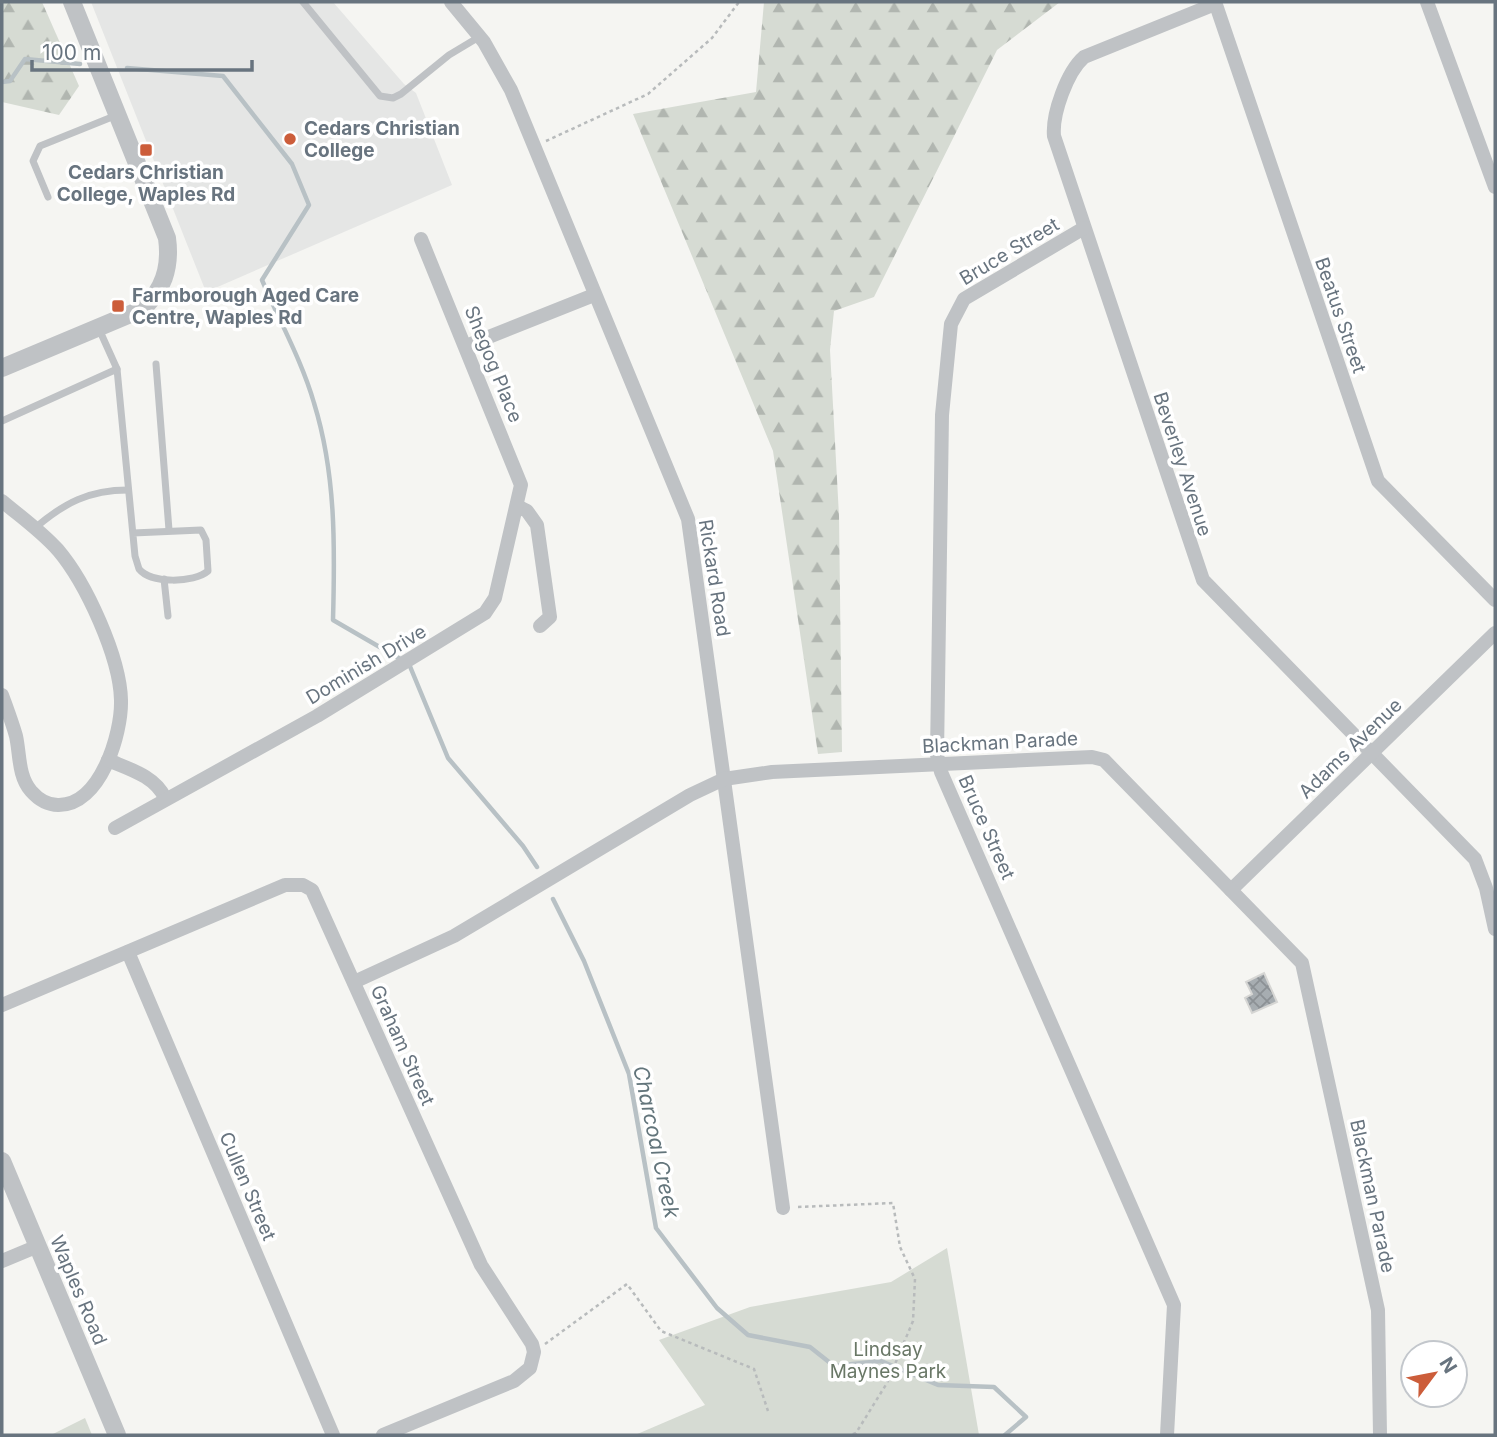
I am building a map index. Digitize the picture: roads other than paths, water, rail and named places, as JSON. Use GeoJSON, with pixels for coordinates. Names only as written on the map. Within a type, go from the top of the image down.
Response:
{"type":"FeatureCollection","features":[{"type":"Feature","properties":{"kind":"street"},"geometry":{"type":"LineString","coordinates":[[2,368],[99,329],[148,304],[162,284],[169,262],[167,238],[72,2]]}},
{"type":"Feature","properties":{"kind":"street","name":"Rickard Road"},"geometry":{"type":"LineString","coordinates":[[451,2],[480,37],[511,90],[688,519],[783,1208]]}},
{"type":"Feature","properties":{"kind":"street"},"geometry":{"type":"LineString","coordinates":[[1427,2],[1495,187]]}},
{"type":"Feature","properties":{"kind":"street","name":"Beverley Avenue"},"geometry":{"type":"LineString","coordinates":[[1215,3],[1084,57],[1076,64],[1053,123],[1054,136],[1203,580],[1475,859],[1486,888],[1495,929]]}},
{"type":"Feature","properties":{"kind":"street","name":"Beatus Street"},"geometry":{"type":"LineString","coordinates":[[1215,3],[1378,481],[1495,600]]}},
{"type":"Feature","properties":{"kind":"street","name":"Bruce Street"},"geometry":{"type":"LineString","coordinates":[[1084,228],[964,299],[951,324],[942,415],[939,765],[1174,1305],[1167,1435]]}},
{"type":"Feature","properties":{"kind":"street","name":"Shegog Place"},"geometry":{"type":"LineString","coordinates":[[421,239],[521,485],[517,506]]}},
{"type":"Feature","properties":{"kind":"street"},"geometry":{"type":"LineString","coordinates":[[466,346],[594,295]]}},
{"type":"Feature","properties":{"kind":"street"},"geometry":{"type":"LineString","coordinates":[[2,501],[60,552],[77,578],[115,664],[121,702],[108,760],[96,782],[76,801],[57,806],[39,799],[31,791],[22,772],[15,732],[2,695]]}},
{"type":"Feature","properties":{"kind":"street"},"geometry":{"type":"LineString","coordinates":[[517,506],[533,516],[537,524],[550,617],[540,626]]}},
{"type":"Feature","properties":{"kind":"street","name":"Dominish Drive"},"geometry":{"type":"LineString","coordinates":[[115,828],[317,716],[424,651],[491,606],[517,506]]}},
{"type":"Feature","properties":{"kind":"street","name":"Adams Avenue"},"geometry":{"type":"LineString","coordinates":[[1231,890],[1495,633]]}},
{"type":"Feature","properties":{"kind":"street","name":"Blackman Parade"},"geometry":{"type":"LineString","coordinates":[[354,982],[454,936],[690,795],[724,779],[755,773],[1092,757],[1104,760],[1294,951],[1302,963],[1310,986],[1378,1310],[1380,1435]]}},
{"type":"Feature","properties":{"kind":"street"},"geometry":{"type":"LineString","coordinates":[[108,760],[143,775],[160,789],[165,798]]}},
{"type":"Feature","properties":{"kind":"street","name":"Graham Street"},"geometry":{"type":"LineString","coordinates":[[2,1005],[294,883],[312,890],[481,1265],[527,1336],[534,1352],[530,1368],[514,1381],[383,1435]]}},
{"type":"Feature","properties":{"kind":"street","name":"Cullen Street"},"geometry":{"type":"LineString","coordinates":[[128,952],[333,1435]]}},
{"type":"Feature","properties":{"kind":"street","name":"Waples Road"},"geometry":{"type":"LineString","coordinates":[[2,1161],[117,1435]]}},
{"type":"Feature","properties":{"kind":"street"},"geometry":{"type":"LineString","coordinates":[[2,1261],[38,1246]]}},
{"type":"Feature","properties":{"kind":"lane"},"geometry":{"type":"LineString","coordinates":[[303,2],[380,96],[386,98],[401,94],[449,55],[480,37]]}},
{"type":"Feature","properties":{"kind":"lane"},"geometry":{"type":"LineString","coordinates":[[48,197],[33,161],[40,146],[118,115]]}},
{"type":"Feature","properties":{"kind":"lane"},"geometry":{"type":"LineString","coordinates":[[99,329],[117,369],[128,490],[133,533],[139,569],[149,578],[164,579],[206,573],[208,568],[204,532],[193,528],[133,533]]}},
{"type":"Feature","properties":{"kind":"lane"},"geometry":{"type":"LineString","coordinates":[[156,364],[169,530]]}},
{"type":"Feature","properties":{"kind":"lane"},"geometry":{"type":"LineString","coordinates":[[2,421],[117,369]]}},
{"type":"Feature","properties":{"kind":"lane"},"geometry":{"type":"LineString","coordinates":[[35,528],[63,506],[89,493],[128,490]]}},
{"type":"Feature","properties":{"kind":"lane"},"geometry":{"type":"LineString","coordinates":[[164,579],[169,616]]}},
{"type":"Feature","properties":{"kind":"waterway","name":"Charcoal Creek"},"geometry":{"type":"LineString","coordinates":[[2,82],[10,81],[25,59],[80,64]]}},
{"type":"Feature","properties":{"kind":"waterway","name":"Charcoal Creek"},"geometry":{"type":"LineString","coordinates":[[127,68],[223,76],[292,164],[309,205],[262,280],[303,372],[314,403],[327,457],[334,565],[333,620],[402,660]]}},
{"type":"Feature","properties":{"kind":"waterway","name":"Charcoal Creek"},"geometry":{"type":"LineString","coordinates":[[409,664],[448,758],[523,846],[537,867]]}},
{"type":"Feature","properties":{"kind":"waterway","name":"Charcoal Creek"},"geometry":{"type":"LineString","coordinates":[[553,899],[584,961],[629,1074],[656,1228],[717,1308],[748,1335],[810,1347],[834,1366],[881,1361],[938,1385],[994,1387],[1026,1417],[1005,1435]]}},
{"type":"Feature","properties":{"kind":"place","name":"Cedars Christian College"},"geometry":{"type":"Point","coordinates":[290,139]}},
{"type":"Feature","properties":{"kind":"place","name":"Cedars Christian College, Waples Rd"},"geometry":{"type":"Point","coordinates":[146,150]}},
{"type":"Feature","properties":{"kind":"place","name":"Farmborough Aged Care Centre, Waples Rd"},"geometry":{"type":"Point","coordinates":[118,306]}},
{"type":"Feature","properties":{"kind":"park label","name":"Lindsay Maynes Park"},"geometry":{"type":"Point","coordinates":[888,1360]}}]}
